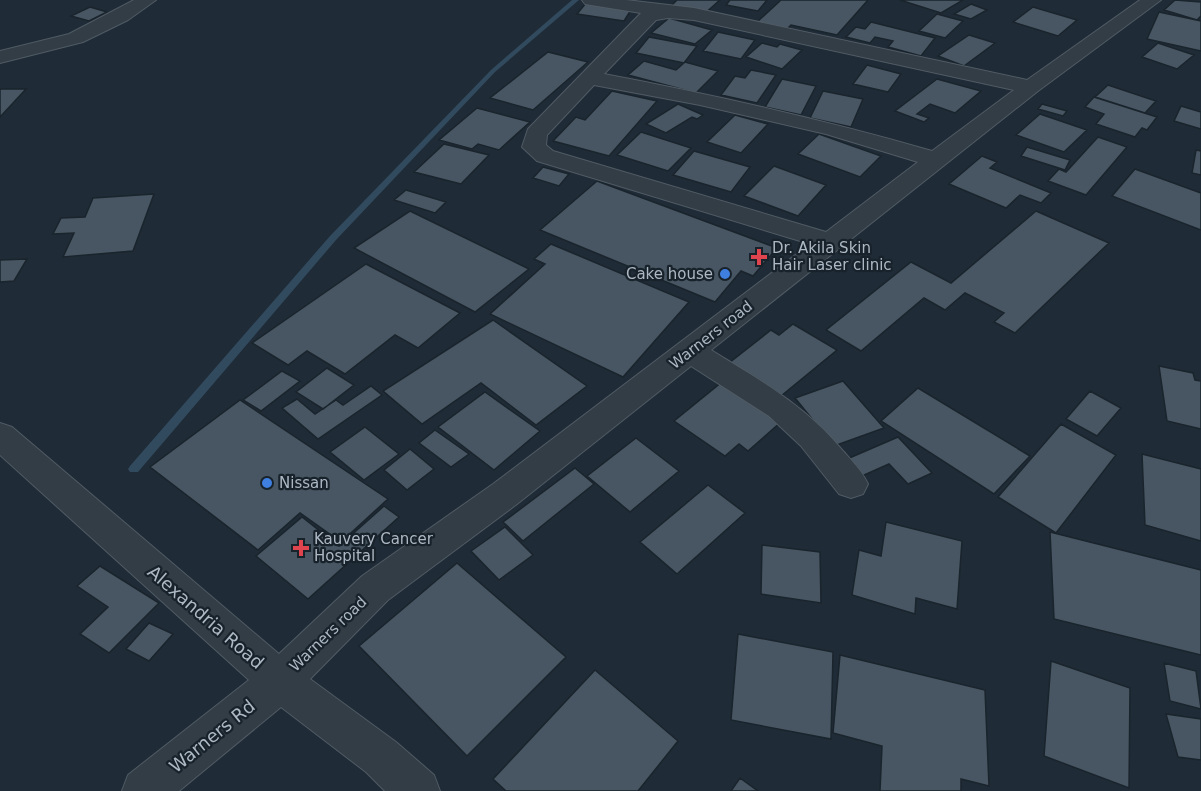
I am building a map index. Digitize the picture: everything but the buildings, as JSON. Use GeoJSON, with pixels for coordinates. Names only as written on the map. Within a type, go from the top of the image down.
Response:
{"type":"FeatureCollection","features":[{"type":"Feature","properties":{"kind":"street"},"geometry":{"type":"LineString","coordinates":[[0,57],[76,38],[121,16],[147,0]]}},
{"type":"Feature","properties":{"kind":"street"},"geometry":{"type":"LineString","coordinates":[[591,0],[694,14],[1031,87]]}},
{"type":"Feature","properties":{"kind":"street","name":"Warners road"},"geometry":{"type":"LineString","coordinates":[[280,681],[375,588],[505,494],[1031,87],[1152,0]]}},
{"type":"Feature","properties":{"kind":"street"},"geometry":{"type":"LineString","coordinates":[[668,12],[650,15],[536,134],[534,147],[545,156],[831,242]]}},
{"type":"Feature","properties":{"kind":"street"},"geometry":{"type":"LineString","coordinates":[[590,78],[700,99],[832,129],[936,160]]}},
{"type":"Feature","properties":{"kind":"street"},"geometry":{"type":"LineString","coordinates":[[690,351],[780,408],[813,437],[851,484]]}},
{"type":"Feature","properties":{"kind":"street","name":"Alexandria Road"},"geometry":{"type":"LineString","coordinates":[[0,436],[280,681],[381,757],[418,791]]}},
{"type":"Feature","properties":{"kind":"street","name":"Warners Rd"},"geometry":{"type":"LineString","coordinates":[[144,791],[280,681]]}},
{"type":"Feature","properties":{"kind":"waterway"},"geometry":{"type":"LineString","coordinates":[[134,469],[333,238],[493,71],[576,0]]}},
{"type":"Feature","properties":{"kind":"place","name":"Dr. Akila Skin Hair Laser clinic"},"geometry":{"type":"Point","coordinates":[759,257]}},
{"type":"Feature","properties":{"kind":"place","name":"Cake house"},"geometry":{"type":"Point","coordinates":[725,274]}},
{"type":"Feature","properties":{"kind":"place","name":"Nissan"},"geometry":{"type":"Point","coordinates":[267,483]}},
{"type":"Feature","properties":{"kind":"place","name":"Kauvery Cancer Hospital"},"geometry":{"type":"Point","coordinates":[301,548]}}]}
